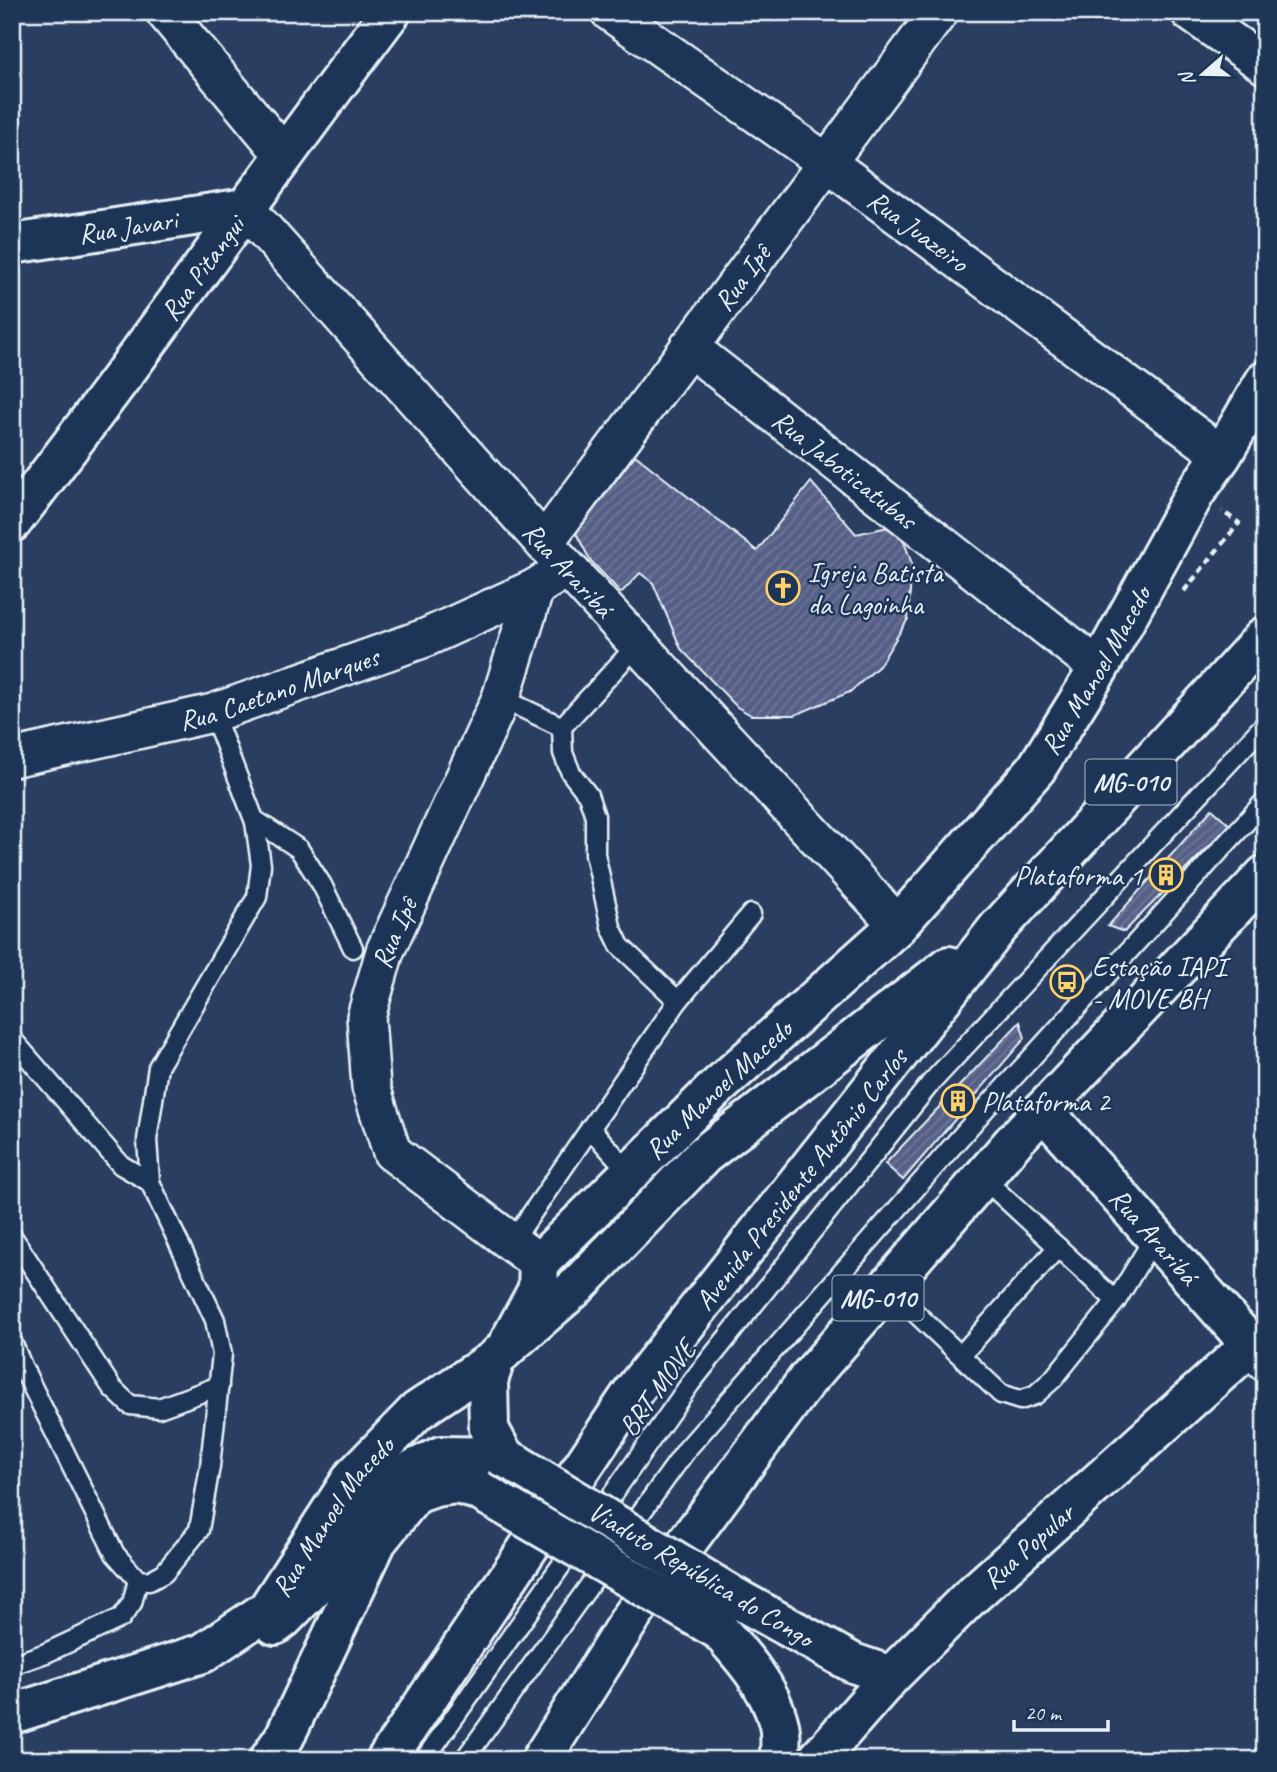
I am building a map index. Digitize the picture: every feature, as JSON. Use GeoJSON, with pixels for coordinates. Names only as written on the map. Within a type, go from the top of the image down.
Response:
{"type":"FeatureCollection","features":[{"type":"Feature","properties":{"kind":"main road","name":"Rua Pitangui"},"geometry":{"type":"LineString","coordinates":[[12,522],[92,419],[284,154],[391,12]]}},
{"type":"Feature","properties":{"kind":"main road","name":"Rua Javari"},"geometry":{"type":"LineString","coordinates":[[12,244],[245,208]]}},
{"type":"Feature","properties":{"kind":"main road","name":"Rua Manoel Macedo"},"geometry":{"type":"LineString","coordinates":[[12,1714],[203,1653],[267,1610],[353,1477],[417,1411],[500,1353],[538,1289],[526,1252],[631,1174],[714,1090],[898,925],[1036,769],[1099,668],[1195,493],[1222,455],[1265,381]]}},
{"type":"Feature","properties":{"kind":"main road","name":"Avenida Presidente Antônio Carlos"},"geometry":{"type":"LineString","coordinates":[[386,1760],[634,1390],[998,928],[1265,636]]}},
{"type":"Feature","properties":{"kind":"main road","name":"MG-010"},"geometry":{"type":"LineString","coordinates":[[541,1760],[630,1619],[807,1380],[1043,1110],[1265,876]]}},
{"type":"Feature","properties":{"kind":"main road"},"geometry":{"type":"LineString","coordinates":[[510,1460],[489,1429],[488,1381],[500,1353],[576,1287],[704,1155],[998,928]]}},
{"type":"Feature","properties":{"kind":"main road","name":"Rua Araribá"},"geometry":{"type":"LineString","coordinates":[[1043,1110],[1258,1353]]}},
{"type":"Feature","properties":{"kind":"main road","name":"Rua Popular"},"geometry":{"type":"LineString","coordinates":[[817,1760],[891,1676],[969,1598],[1258,1353]]}},
{"type":"Feature","properties":{"kind":"main road","name":"Rua Manoel Macedo"},"geometry":{"type":"LineString","coordinates":[[87,1690],[148,1680],[220,1660],[283,1619],[339,1562],[386,1489],[412,1470],[441,1456],[510,1460]]}},
{"type":"Feature","properties":{"kind":"main road","name":"Viaduto República do Congo"},"geometry":{"type":"LineString","coordinates":[[510,1460],[727,1614],[891,1676]]}},
{"type":"Feature","properties":{"kind":"main road"},"geometry":{"type":"LineString","coordinates":[[269,1760],[285,1736],[377,1541],[415,1494],[435,1487],[457,1484],[478,1490],[727,1614],[743,1657],[771,1703],[779,1722],[780,1760]]}},
{"type":"Feature","properties":{"kind":"street"},"geometry":{"type":"LineString","coordinates":[[165,12],[284,154]]}},
{"type":"Feature","properties":{"kind":"street","name":"Rua Juazeiro"},"geometry":{"type":"LineString","coordinates":[[610,12],[826,162],[1222,455]]}},
{"type":"Feature","properties":{"kind":"street","name":"Rua Ipê"},"geometry":{"type":"LineString","coordinates":[[526,1252],[392,1152],[371,1087],[366,1017],[386,951],[501,698],[535,587],[689,346],[939,12]]}},
{"type":"Feature","properties":{"kind":"street"},"geometry":{"type":"LineString","coordinates":[[1190,12],[1265,65]]}},
{"type":"Feature","properties":{"kind":"street","name":"Rua Araribá"},"geometry":{"type":"LineString","coordinates":[[245,208],[555,556],[898,925]]}},
{"type":"Feature","properties":{"kind":"street","name":"Rua Jaboticatubas"},"geometry":{"type":"LineString","coordinates":[[689,346],[1099,668]]}},
{"type":"Feature","properties":{"kind":"street","name":"Rua Caetano Marques"},"geometry":{"type":"LineString","coordinates":[[12,758],[213,713],[425,638],[535,587]]}},
{"type":"Feature","properties":{"kind":"lane"},"geometry":{"type":"LineString","coordinates":[[637,645],[562,726],[563,753],[571,772],[588,795],[595,816],[595,854],[611,927],[620,946],[678,1001]]}},
{"type":"Feature","properties":{"kind":"lane"},"geometry":{"type":"LineString","coordinates":[[501,698],[562,726]]}},
{"type":"Feature","properties":{"kind":"lane"},"geometry":{"type":"LineString","coordinates":[[12,1342],[115,1554],[138,1580],[149,1581],[164,1573],[199,1530],[210,1466],[222,1354],[215,1320],[150,1182],[147,1140],[158,1067],[257,897],[261,865],[255,820],[213,713]]}},
{"type":"Feature","properties":{"kind":"lane","name":"BRT MOVE"},"geometry":{"type":"LineString","coordinates":[[424,1760],[690,1384],[930,1084],[1265,724]]}},
{"type":"Feature","properties":{"kind":"lane"},"geometry":{"type":"LineString","coordinates":[[464,1760],[687,1449],[993,1100],[1265,801]]}},
{"type":"Feature","properties":{"kind":"lane"},"geometry":{"type":"LineString","coordinates":[[255,820],[299,849],[322,885],[353,948]]}},
{"type":"Feature","properties":{"kind":"lane"},"geometry":{"type":"LineString","coordinates":[[526,1252],[590,1128],[678,1001],[751,914]]}},
{"type":"Feature","properties":{"kind":"lane"},"geometry":{"type":"LineString","coordinates":[[12,1039],[121,1165],[150,1182]]}},
{"type":"Feature","properties":{"kind":"lane"},"geometry":{"type":"LineString","coordinates":[[590,1128],[631,1174]]}},
{"type":"Feature","properties":{"kind":"lane"},"geometry":{"type":"LineString","coordinates":[[982,1178],[1116,1301]]}},
{"type":"Feature","properties":{"kind":"lane"},"geometry":{"type":"LineString","coordinates":[[12,1236],[112,1388],[130,1405],[159,1408],[219,1386]]}},
{"type":"Feature","properties":{"kind":"lane"},"geometry":{"type":"LineString","coordinates":[[888,1287],[1001,1394],[1020,1400],[1035,1395],[1053,1380],[1116,1301],[1154,1236]]}},
{"type":"Feature","properties":{"kind":"lane"},"geometry":{"type":"LineString","coordinates":[[961,1355],[1058,1247]]}},
{"type":"Feature","properties":{"kind":"lane"},"geometry":{"type":"LineString","coordinates":[[12,1665],[46,1653],[121,1618],[132,1603],[138,1580]]}},
{"type":"Feature","properties":{"kind":"building","name":"Igreja Batista da Lagoinha"},"geometry":{"type":"Polygon","coordinates":[[[635,455],[757,551],[811,482],[856,534],[898,525],[912,564],[908,619],[879,666],[850,692],[795,715],[751,715],[737,707],[681,649],[653,583],[640,573],[621,593],[590,560],[576,533],[635,455]]]}},
{"type":"Feature","properties":{"kind":"building","name":"Plataforma 1"},"geometry":{"type":"Polygon","coordinates":[[[1212,809],[1230,825],[1124,932],[1108,926],[1212,809]]]}},
{"type":"Feature","properties":{"kind":"building","name":"Plataforma 2"},"geometry":{"type":"Polygon","coordinates":[[[1020,1022],[1025,1038],[903,1180],[885,1164],[1020,1022]]]}},
{"type":"Feature","properties":{"kind":"place","name":"Igreja Batista da Lagoinha"},"geometry":{"type":"Point","coordinates":[783,588]}},
{"type":"Feature","properties":{"kind":"place","name":"Plataforma 1"},"geometry":{"type":"Point","coordinates":[1166,875]}},
{"type":"Feature","properties":{"kind":"place","name":"Estação IAPI - MOVE BH"},"geometry":{"type":"Point","coordinates":[1067,982]}},
{"type":"Feature","properties":{"kind":"place","name":"Plataforma 2"},"geometry":{"type":"Point","coordinates":[958,1101]}}]}
